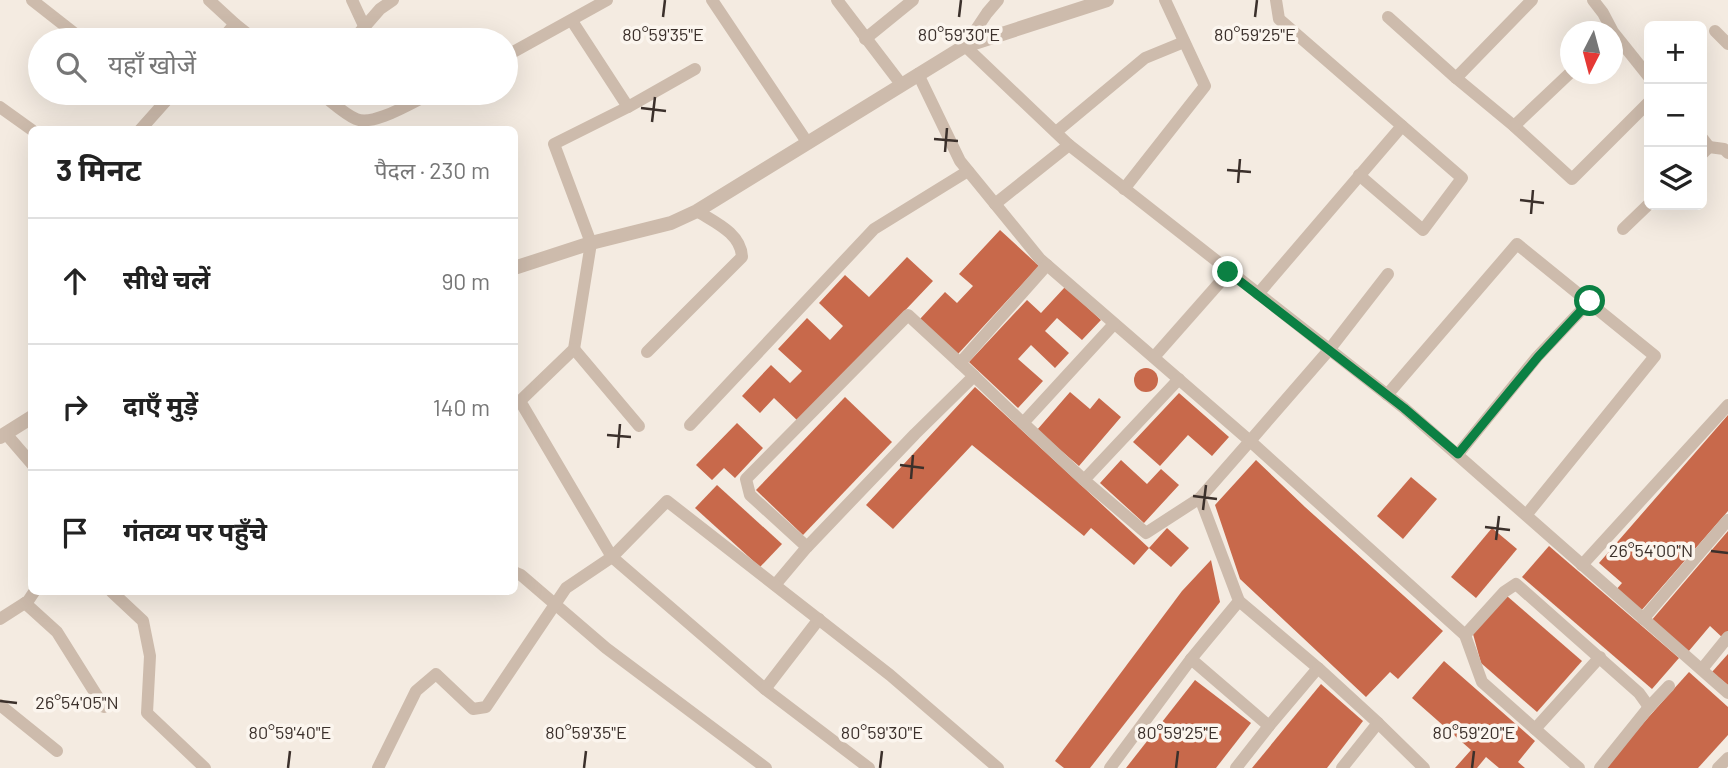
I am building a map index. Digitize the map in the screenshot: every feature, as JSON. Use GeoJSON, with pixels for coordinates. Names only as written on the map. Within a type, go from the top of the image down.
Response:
{"type":"FeatureCollection","features":[{"type":"Feature","properties":{"kind":"street"},"geometry":{"type":"LineString","coordinates":[[32,0],[68,28]]}},
{"type":"Feature","properties":{"kind":"street"},"geometry":{"type":"LineString","coordinates":[[209,0],[240,28]]}},
{"type":"Feature","properties":{"kind":"street"},"geometry":{"type":"LineString","coordinates":[[352,0],[365,28],[380,9],[393,0]]}},
{"type":"Feature","properties":{"kind":"street"},"geometry":{"type":"LineString","coordinates":[[518,50],[607,0]]}},
{"type":"Feature","properties":{"kind":"street"},"geometry":{"type":"LineString","coordinates":[[712,0],[807,142]]}},
{"type":"Feature","properties":{"kind":"street"},"geometry":{"type":"LineString","coordinates":[[837,0],[901,84]]}},
{"type":"Feature","properties":{"kind":"street"},"geometry":{"type":"LineString","coordinates":[[865,39],[913,0]]}},
{"type":"Feature","properties":{"kind":"street"},"geometry":{"type":"LineString","coordinates":[[965,47],[987,13],[999,0]]}},
{"type":"Feature","properties":{"kind":"street"},"geometry":{"type":"LineString","coordinates":[[518,267],[591,243],[671,223],[697,211],[965,47],[1107,0]]}},
{"type":"Feature","properties":{"kind":"street"},"geometry":{"type":"LineString","coordinates":[[1124,189],[1205,86],[1165,0]]}},
{"type":"Feature","properties":{"kind":"street"},"geometry":{"type":"LineString","coordinates":[[1276,0],[1279,19],[1462,178],[1423,230],[1359,175]]}},
{"type":"Feature","properties":{"kind":"street"},"geometry":{"type":"LineString","coordinates":[[1456,78],[1532,0]]}},
{"type":"Feature","properties":{"kind":"street"},"geometry":{"type":"LineString","coordinates":[[1593,0],[1606,21]]}},
{"type":"Feature","properties":{"kind":"street"},"geometry":{"type":"LineString","coordinates":[[1388,16],[1572,179],[1644,108]]}},
{"type":"Feature","properties":{"kind":"street"},"geometry":{"type":"LineString","coordinates":[[572,21],[628,107]]}},
{"type":"Feature","properties":{"kind":"street"},"geometry":{"type":"LineString","coordinates":[[231,28],[235,24]]}},
{"type":"Feature","properties":{"kind":"street"},"geometry":{"type":"LineString","coordinates":[[1715,31],[1728,44]]}},
{"type":"Feature","properties":{"kind":"street"},"geometry":{"type":"LineString","coordinates":[[1056,132],[1145,58],[1184,42]]}},
{"type":"Feature","properties":{"kind":"street"},"geometry":{"type":"LineString","coordinates":[[1623,44],[1644,71]]}},
{"type":"Feature","properties":{"kind":"street"},"geometry":{"type":"LineString","coordinates":[[965,47],[1069,145],[1458,454],[1728,693]]}},
{"type":"Feature","properties":{"kind":"street"},"geometry":{"type":"LineString","coordinates":[[695,69],[554,144],[591,243],[574,349],[520,401],[612,557],[765,689],[869,768]]}},
{"type":"Feature","properties":{"kind":"street"},"geometry":{"type":"LineString","coordinates":[[918,74],[960,161],[1047,265],[1250,441],[1465,635],[1482,682],[1579,768]]}},
{"type":"Feature","properties":{"kind":"street"},"geometry":{"type":"LineString","coordinates":[[1514,126],[1560,82]]}},
{"type":"Feature","properties":{"kind":"street"},"geometry":{"type":"LineString","coordinates":[[143,126],[161,105]]}},
{"type":"Feature","properties":{"kind":"street"},"geometry":{"type":"LineString","coordinates":[[336,105],[354,118],[365,122],[407,105]]}},
{"type":"Feature","properties":{"kind":"street"},"geometry":{"type":"LineString","coordinates":[[0,107],[28,127]]}},
{"type":"Feature","properties":{"kind":"street"},"geometry":{"type":"LineString","coordinates":[[1258,294],[1402,126]]}},
{"type":"Feature","properties":{"kind":"street"},"geometry":{"type":"LineString","coordinates":[[995,204],[1069,145]]}},
{"type":"Feature","properties":{"kind":"street"},"geometry":{"type":"LineString","coordinates":[[1707,147],[1724,149],[1728,153]]}},
{"type":"Feature","properties":{"kind":"street"},"geometry":{"type":"LineString","coordinates":[[690,425],[874,229],[968,171]]}},
{"type":"Feature","properties":{"kind":"street"},"geometry":{"type":"LineString","coordinates":[[1622,229],[1644,209]]}},
{"type":"Feature","properties":{"kind":"street"},"geometry":{"type":"LineString","coordinates":[[647,352],[742,257],[735,236],[697,211]]}},
{"type":"Feature","properties":{"kind":"street"},"geometry":{"type":"LineString","coordinates":[[1387,395],[1517,244],[1655,356],[1527,514]]}},
{"type":"Feature","properties":{"kind":"street"},"geometry":{"type":"LineString","coordinates":[[960,363],[1047,265]]}},
{"type":"Feature","properties":{"kind":"street"},"geometry":{"type":"LineString","coordinates":[[1154,357],[1228,272]]}},
{"type":"Feature","properties":{"kind":"street"},"geometry":{"type":"LineString","coordinates":[[807,547],[750,495],[746,479],[908,315],[1084,480],[1146,533],[1200,498],[1329,350],[1388,274]]}},
{"type":"Feature","properties":{"kind":"street"},"geometry":{"type":"LineString","coordinates":[[1458,454],[1538,357],[1590,301]]}},
{"type":"Feature","properties":{"kind":"street"},"geometry":{"type":"LineString","coordinates":[[1023,423],[1114,324]]}},
{"type":"Feature","properties":{"kind":"street"},"geometry":{"type":"LineString","coordinates":[[574,349],[639,426]]}},
{"type":"Feature","properties":{"kind":"street"},"geometry":{"type":"LineString","coordinates":[[775,585],[807,547],[974,376]]}},
{"type":"Feature","properties":{"kind":"street"},"geometry":{"type":"LineString","coordinates":[[1084,480],[1178,379]]}},
{"type":"Feature","properties":{"kind":"street"},"geometry":{"type":"LineString","coordinates":[[1582,565],[1728,405]]}},
{"type":"Feature","properties":{"kind":"street"},"geometry":{"type":"LineString","coordinates":[[28,420],[3,436],[28,460]]}},
{"type":"Feature","properties":{"kind":"street"},"geometry":{"type":"LineString","coordinates":[[1200,498],[1238,601],[1318,668],[1423,768]]}},
{"type":"Feature","properties":{"kind":"street"},"geometry":{"type":"LineString","coordinates":[[378,768],[416,691],[436,674],[473,709],[486,707],[566,588],[612,557],[667,501],[890,675],[998,768]]}},
{"type":"Feature","properties":{"kind":"street"},"geometry":{"type":"LineString","coordinates":[[1643,619],[1728,520]]}},
{"type":"Feature","properties":{"kind":"street"},"geometry":{"type":"LineString","coordinates":[[518,574],[606,648],[766,768]]}},
{"type":"Feature","properties":{"kind":"street"},"geometry":{"type":"LineString","coordinates":[[1465,635],[1504,592],[1516,583],[1639,693],[1649,707]]}},
{"type":"Feature","properties":{"kind":"street"},"geometry":{"type":"LineString","coordinates":[[0,619],[25,603],[32,595]]}},
{"type":"Feature","properties":{"kind":"street"},"geometry":{"type":"LineString","coordinates":[[115,595],[143,621],[150,656],[147,713],[205,768]]}},
{"type":"Feature","properties":{"kind":"street"},"geometry":{"type":"LineString","coordinates":[[1111,768],[1191,659],[1238,601]]}},
{"type":"Feature","properties":{"kind":"street"},"geometry":{"type":"LineString","coordinates":[[25,603],[57,632],[104,707]]}},
{"type":"Feature","properties":{"kind":"street"},"geometry":{"type":"LineString","coordinates":[[765,689],[819,619]]}},
{"type":"Feature","properties":{"kind":"street"},"geometry":{"type":"LineString","coordinates":[[1702,669],[1728,637]]}},
{"type":"Feature","properties":{"kind":"street"},"geometry":{"type":"LineString","coordinates":[[1535,729],[1600,657]]}},
{"type":"Feature","properties":{"kind":"street"},"geometry":{"type":"LineString","coordinates":[[1191,659],[1269,726]]}},
{"type":"Feature","properties":{"kind":"street"},"geometry":{"type":"LineString","coordinates":[[1236,768],[1318,668]]}},
{"type":"Feature","properties":{"kind":"street"},"geometry":{"type":"LineString","coordinates":[[1600,768],[1669,686]]}},
{"type":"Feature","properties":{"kind":"street"},"geometry":{"type":"LineString","coordinates":[[0,705],[57,751]]}},
{"type":"Feature","properties":{"kind":"street"},"geometry":{"type":"LineString","coordinates":[[1342,768],[1378,723]]}},
{"type":"Feature","properties":{"kind":"street"},"geometry":{"type":"LineString","coordinates":[[1718,768],[1728,758]]}},
{"type":"Feature","properties":{"kind":"building"},"geometry":{"type":"Polygon","coordinates":[[[1000,230],[1039,266],[958,354],[920,319],[945,292],[957,303],[973,286],[959,274],[1000,230]]]}},
{"type":"Feature","properties":{"kind":"building"},"geometry":{"type":"Polygon","coordinates":[[[907,257],[933,281],[799,422],[774,398],[760,413],[742,396],[771,365],[790,383],[802,371],[778,349],[807,318],[830,340],[843,326],[819,303],[845,275],[869,297],[907,257]]]}},
{"type":"Feature","properties":{"kind":"building"},"geometry":{"type":"Polygon","coordinates":[[[1065,287],[1101,320],[1082,340],[1057,318],[1045,331],[1069,353],[1055,368],[1031,345],[1018,359],[1043,381],[1018,408],[969,362],[1027,300],[1041,313],[1065,287]]]}},
{"type":"Feature","properties":{"kind":"building"},"geometry":{"type":"Polygon","coordinates":[[[1146,368],[1157,375],[1158,380],[1151,391],[1146,392],[1135,385],[1134,380],[1141,369],[1146,368]]]}},
{"type":"Feature","properties":{"kind":"building"},"geometry":{"type":"Polygon","coordinates":[[[975,387],[1149,548],[1134,565],[1091,528],[1084,536],[972,445],[893,529],[866,505],[975,387]]]}},
{"type":"Feature","properties":{"kind":"building"},"geometry":{"type":"Polygon","coordinates":[[[1070,392],[1090,409],[1099,398],[1121,417],[1079,466],[1037,430],[1070,392]]]}},
{"type":"Feature","properties":{"kind":"building"},"geometry":{"type":"Polygon","coordinates":[[[1179,393],[1229,437],[1212,456],[1188,435],[1160,466],[1133,442],[1179,393]]]}},
{"type":"Feature","properties":{"kind":"building"},"geometry":{"type":"Polygon","coordinates":[[[845,397],[892,442],[803,535],[756,490],[845,397]]]}},
{"type":"Feature","properties":{"kind":"building"},"geometry":{"type":"Polygon","coordinates":[[[1728,415],[1728,511],[1640,612],[1615,591],[1622,583],[1599,563],[1728,415]]]}},
{"type":"Feature","properties":{"kind":"building"},"geometry":{"type":"Polygon","coordinates":[[[737,423],[763,448],[735,478],[724,468],[712,480],[696,465],[737,423]]]}},
{"type":"Feature","properties":{"kind":"building"},"geometry":{"type":"Polygon","coordinates":[[[1121,460],[1147,484],[1161,469],[1179,485],[1144,523],[1100,483],[1121,460]]]}},
{"type":"Feature","properties":{"kind":"building"},"geometry":{"type":"Polygon","coordinates":[[[1256,460],[1443,631],[1398,679],[1390,672],[1366,697],[1240,579],[1215,505],[1256,460]]]}},
{"type":"Feature","properties":{"kind":"building"},"geometry":{"type":"Polygon","coordinates":[[[1411,477],[1437,499],[1403,539],[1377,516],[1411,477]]]}},
{"type":"Feature","properties":{"kind":"building"},"geometry":{"type":"Polygon","coordinates":[[[717,485],[782,544],[760,567],[695,508],[717,485]]]}},
{"type":"Feature","properties":{"kind":"building"},"geometry":{"type":"Polygon","coordinates":[[[1167,528],[1189,548],[1171,567],[1149,548],[1167,528]]]}},
{"type":"Feature","properties":{"kind":"building"},"geometry":{"type":"Polygon","coordinates":[[[1492,528],[1517,549],[1476,598],[1451,577],[1492,528]]]}},
{"type":"Feature","properties":{"kind":"building"},"geometry":{"type":"Polygon","coordinates":[[[1728,531],[1728,635],[1724,639],[1710,626],[1688,652],[1651,621],[1728,531]]]}},
{"type":"Feature","properties":{"kind":"building"},"geometry":{"type":"Polygon","coordinates":[[[1549,546],[1679,658],[1652,689],[1522,577],[1549,546]]]}},
{"type":"Feature","properties":{"kind":"building"},"geometry":{"type":"Polygon","coordinates":[[[1211,560],[1220,602],[1090,768],[1064,768],[1055,761],[1182,591],[1211,560]]]}},
{"type":"Feature","properties":{"kind":"building"},"geometry":{"type":"Polygon","coordinates":[[[1507,596],[1582,661],[1537,712],[1481,663],[1473,634],[1507,596]]]}},
{"type":"Feature","properties":{"kind":"building"},"geometry":{"type":"Polygon","coordinates":[[[1728,654],[1728,685],[1712,672],[1728,654]]]}},
{"type":"Feature","properties":{"kind":"building"},"geometry":{"type":"Polygon","coordinates":[[[1444,661],[1535,741],[1518,762],[1525,768],[1499,768],[1486,757],[1477,768],[1455,768],[1471,750],[1412,698],[1444,661]]]}},
{"type":"Feature","properties":{"kind":"building"},"geometry":{"type":"Polygon","coordinates":[[[1689,672],[1728,707],[1728,735],[1698,768],[1603,768],[1689,672]]]}},
{"type":"Feature","properties":{"kind":"building"},"geometry":{"type":"Polygon","coordinates":[[[1195,680],[1251,723],[1216,768],[1126,768],[1195,680]]]}},
{"type":"Feature","properties":{"kind":"building"},"geometry":{"type":"Polygon","coordinates":[[[1321,684],[1363,721],[1327,768],[1252,768],[1321,684]]]}},
{"type":"Feature","properties":{"kind":"route"},"geometry":{"type":"LineString","coordinates":[[1228,272],[1404,408],[1458,454],[1538,357],[1590,301]]}}]}
